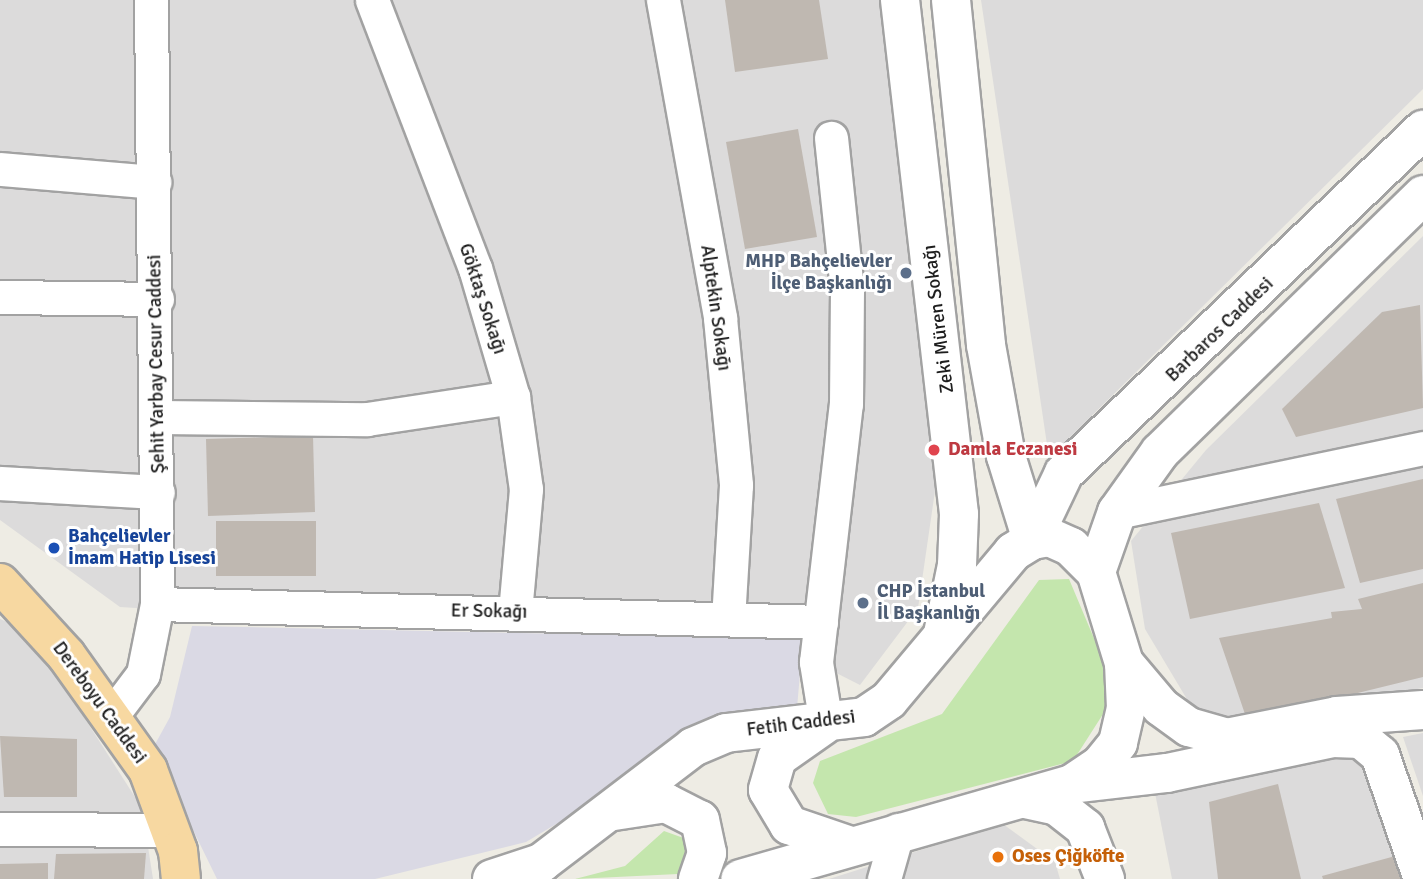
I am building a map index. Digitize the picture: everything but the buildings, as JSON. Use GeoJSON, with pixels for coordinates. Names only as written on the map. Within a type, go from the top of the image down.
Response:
{"type":"FeatureCollection","features":[{"type":"Feature","properties":{"kind":"main road","name":"Dereboyu Caddesi"},"geometry":{"type":"LineString","coordinates":[[3,589],[111,715],[148,770],[180,860]]}},
{"type":"Feature","properties":{"kind":"street","name":"Şehit Yarbay Cesur Caddesi"},"geometry":{"type":"LineString","coordinates":[[111,715],[143,674],[157,604],[159,417],[150,0]]}},
{"type":"Feature","properties":{"kind":"street","name":"Göktaş Sokağı"},"geometry":{"type":"LineString","coordinates":[[372,0],[475,268],[513,397],[526,489],[515,612]]}},
{"type":"Feature","properties":{"kind":"street","name":"Alptekin Sokağı"},"geometry":{"type":"LineString","coordinates":[[663,0],[720,318],[736,485],[728,619]]}},
{"type":"Feature","properties":{"kind":"street","name":"Zeki Müren Sokağı"},"geometry":{"type":"LineString","coordinates":[[900,0],[959,514],[957,565],[942,638]]}},
{"type":"Feature","properties":{"kind":"street"},"geometry":{"type":"LineString","coordinates":[[951,0],[986,345],[1006,456],[1032,540],[1049,537],[1071,547],[1096,572],[1124,663],[1126,708],[1118,743],[1072,785]]}},
{"type":"Feature","properties":{"kind":"street","name":"Barbaros Caddesi"},"geometry":{"type":"LineString","coordinates":[[1032,540],[1064,473],[1423,130]]}},
{"type":"Feature","properties":{"kind":"street"},"geometry":{"type":"LineString","coordinates":[[831,138],[847,290],[846,404],[821,621],[817,694],[826,724],[777,758],[768,790],[789,825],[848,845]]}},
{"type":"Feature","properties":{"kind":"street"},"geometry":{"type":"LineString","coordinates":[[0,170],[154,182]]}},
{"type":"Feature","properties":{"kind":"street"},"geometry":{"type":"LineString","coordinates":[[1096,572],[1117,512],[1191,420],[1423,195]]}},
{"type":"Feature","properties":{"kind":"street"},"geometry":{"type":"LineString","coordinates":[[0,297],[156,299]]}},
{"type":"Feature","properties":{"kind":"street"},"geometry":{"type":"LineString","coordinates":[[159,417],[368,419],[513,397]]}},
{"type":"Feature","properties":{"kind":"street"},"geometry":{"type":"LineString","coordinates":[[1117,512],[1423,448]]}},
{"type":"Feature","properties":{"kind":"street"},"geometry":{"type":"LineString","coordinates":[[0,483],[158,492]]}},
{"type":"Feature","properties":{"kind":"street","name":"Fetih Caddesi"},"geometry":{"type":"LineString","coordinates":[[492,879],[541,863],[614,811],[694,747],[726,733],[826,724],[864,717],[889,700],[1013,552],[1032,540]]}},
{"type":"Feature","properties":{"kind":"street","name":"Er Sokağı"},"geometry":{"type":"LineString","coordinates":[[157,604],[821,621]]}},
{"type":"Feature","properties":{"kind":"street"},"geometry":{"type":"LineString","coordinates":[[1124,663],[1170,714],[1189,727],[1227,738],[1337,716],[1423,710]]}},
{"type":"Feature","properties":{"kind":"street"},"geometry":{"type":"LineString","coordinates":[[740,879],[898,830],[1072,785],[1167,773],[1333,738],[1361,739],[1380,755],[1423,879]]}},
{"type":"Feature","properties":{"kind":"street"},"geometry":{"type":"LineString","coordinates":[[1025,799],[1057,806],[1085,828],[1105,879]]}},
{"type":"Feature","properties":{"kind":"street"},"geometry":{"type":"LineString","coordinates":[[614,811],[666,803],[700,820],[707,853],[698,879]]}},
{"type":"Feature","properties":{"kind":"street"},"geometry":{"type":"LineString","coordinates":[[0,830],[180,860]]}},
{"type":"Feature","properties":{"kind":"street"},"geometry":{"type":"LineString","coordinates":[[884,879],[898,830]]}},
{"type":"Feature","properties":{"kind":"shaded area"},"geometry":{"type":"Polygon","coordinates":[[[0,0],[887,0],[936,484],[918,608],[860,685],[789,649],[120,607],[0,520],[0,0]]]}},
{"type":"Feature","properties":{"kind":"shaded area"},"geometry":{"type":"Polygon","coordinates":[[[981,0],[1423,0],[1423,89],[1049,458],[981,0]]]}},
{"type":"Feature","properties":{"kind":"shaded area"},"geometry":{"type":"Polygon","coordinates":[[[1423,236],[1423,688],[1252,718],[1197,716],[1145,629],[1131,541],[1206,450],[1423,236]]]}},
{"type":"Feature","properties":{"kind":"shaded area"},"geometry":{"type":"Polygon","coordinates":[[[0,619],[29,631],[142,808],[153,879],[0,879],[0,619]]]}},
{"type":"Feature","properties":{"kind":"shaded area"},"geometry":{"type":"Polygon","coordinates":[[[192,626],[803,639],[797,708],[732,711],[683,731],[588,805],[526,842],[375,879],[217,879],[153,748],[170,717],[192,626]]]}},
{"type":"Feature","properties":{"kind":"shaded area"},"geometry":{"type":"Polygon","coordinates":[[[1423,733],[1423,796],[1403,737],[1423,733]]]}},
{"type":"Feature","properties":{"kind":"shaded area"},"geometry":{"type":"Polygon","coordinates":[[[1357,754],[1383,801],[1407,879],[1172,879],[1155,793],[1357,754]]]}},
{"type":"Feature","properties":{"kind":"shaded area"},"geometry":{"type":"Polygon","coordinates":[[[1003,824],[1055,862],[1060,879],[829,879],[1003,824]]]}},
{"type":"Feature","properties":{"kind":"green space"},"geometry":{"type":"Polygon","coordinates":[[[1069,579],[1109,674],[1105,711],[1073,761],[856,817],[828,814],[813,783],[820,761],[942,714],[1039,580],[1069,579]]]}},
{"type":"Feature","properties":{"kind":"green space"},"geometry":{"type":"Polygon","coordinates":[[[664,831],[689,840],[678,874],[575,879],[625,866],[664,831]]]}},
{"type":"Feature","properties":{"kind":"place","name":"MHP Bahçelievler İlçe Başkanlığı"},"geometry":{"type":"Point","coordinates":[906,273]}},
{"type":"Feature","properties":{"kind":"place","name":"Damla Eczanesi"},"geometry":{"type":"Point","coordinates":[934,450]}},
{"type":"Feature","properties":{"kind":"place","name":"Bahçelievler İmam Hatip Lisesi"},"geometry":{"type":"Point","coordinates":[54,548]}},
{"type":"Feature","properties":{"kind":"place","name":"CHP İstanbul İl Başkanlığı"},"geometry":{"type":"Point","coordinates":[863,603]}},
{"type":"Feature","properties":{"kind":"place","name":"Oses Çiğköfte"},"geometry":{"type":"Point","coordinates":[998,857]}}]}
